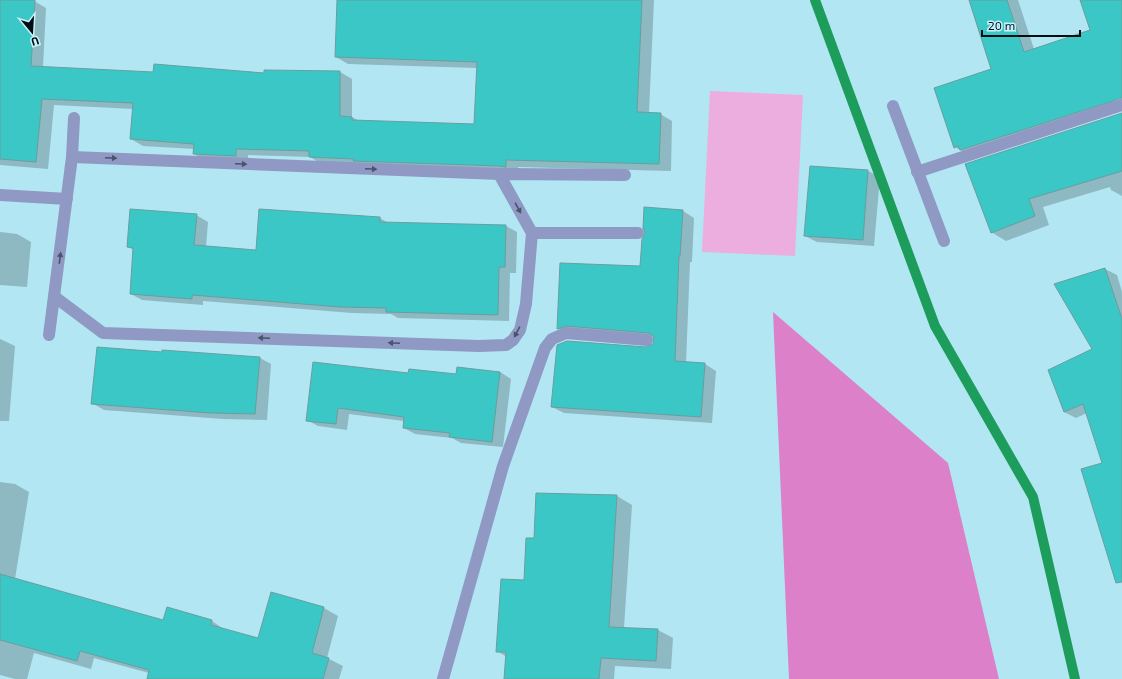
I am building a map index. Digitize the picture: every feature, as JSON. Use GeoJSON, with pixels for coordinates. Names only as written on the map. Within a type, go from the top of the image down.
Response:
{"type":"FeatureCollection","features":[{"type":"Feature","properties":{"kind":"street"},"geometry":{"type":"LineString","coordinates":[[917,172],[1122,105]]}},
{"type":"Feature","properties":{"kind":"street"},"geometry":{"type":"LineString","coordinates":[[892,106],[944,241]]}},
{"type":"Feature","properties":{"kind":"street"},"geometry":{"type":"LineString","coordinates":[[49,335],[72,157],[74,118]]}},
{"type":"Feature","properties":{"kind":"street"},"geometry":{"type":"LineString","coordinates":[[72,157],[499,174],[625,175]]}},
{"type":"Feature","properties":{"kind":"street"},"geometry":{"type":"LineString","coordinates":[[55,297],[103,333],[499,346],[510,342],[520,330],[526,304],[532,233],[499,174]]}},
{"type":"Feature","properties":{"kind":"street"},"geometry":{"type":"LineString","coordinates":[[0,195],[67,199]]}},
{"type":"Feature","properties":{"kind":"street"},"geometry":{"type":"LineString","coordinates":[[532,233],[638,233]]}},
{"type":"Feature","properties":{"kind":"street"},"geometry":{"type":"LineString","coordinates":[[443,679],[503,466],[545,348],[552,339],[566,333],[648,340]]}},
{"type":"Feature","properties":{"kind":"shaded area"},"geometry":{"type":"Polygon","coordinates":[[[710,91],[803,95],[795,256],[702,252],[710,91]]]}},
{"type":"Feature","properties":{"kind":"shaded area"},"geometry":{"type":"Polygon","coordinates":[[[773,312],[948,463],[999,679],[789,679],[773,312]]]}},
{"type":"Feature","properties":{"kind":"building"},"geometry":{"type":"Polygon","coordinates":[[[0,0],[35,0],[31,66],[153,72],[154,64],[264,73],[264,70],[340,71],[340,116],[352,117],[352,120],[474,124],[477,62],[335,57],[337,0],[642,0],[637,112],[661,113],[659,164],[506,160],[506,167],[353,161],[354,159],[309,157],[309,151],[236,149],[236,156],[193,154],[194,144],[130,139],[133,103],[42,99],[36,162],[0,159],[0,0]]]}},
{"type":"Feature","properties":{"kind":"building"},"geometry":{"type":"Polygon","coordinates":[[[969,0],[1007,0],[1024,52],[1090,30],[1080,0],[1122,0],[1122,98],[960,150],[958,146],[954,148],[934,88],[991,69],[969,0]]]}},
{"type":"Feature","properties":{"kind":"building"},"geometry":{"type":"Polygon","coordinates":[[[1122,113],[1122,171],[1029,199],[1035,216],[991,233],[965,164],[1122,113]]]}},
{"type":"Feature","properties":{"kind":"building"},"geometry":{"type":"Polygon","coordinates":[[[810,166],[868,170],[863,240],[804,236],[810,166]]]}},
{"type":"Feature","properties":{"kind":"building"},"geometry":{"type":"Polygon","coordinates":[[[644,207],[683,210],[679,256],[675,361],[705,363],[701,417],[551,407],[557,345],[567,341],[646,347],[653,344],[654,336],[648,333],[567,326],[557,329],[560,263],[640,266],[642,239],[645,233],[643,228],[644,207]]]}},
{"type":"Feature","properties":{"kind":"building"},"geometry":{"type":"Polygon","coordinates":[[[130,209],[197,214],[194,245],[256,250],[259,209],[380,217],[380,222],[506,225],[505,267],[499,267],[498,315],[386,312],[386,308],[340,307],[192,295],[192,299],[130,294],[133,248],[127,247],[130,209]]]}},
{"type":"Feature","properties":{"kind":"building"},"geometry":{"type":"Polygon","coordinates":[[[1105,268],[1122,319],[1122,582],[1116,583],[1081,469],[1102,463],[1083,404],[1064,412],[1048,370],[1092,349],[1054,284],[1105,268]]]}},
{"type":"Feature","properties":{"kind":"building"},"geometry":{"type":"Polygon","coordinates":[[[97,347],[260,357],[255,414],[211,413],[91,404],[97,347]]]}},
{"type":"Feature","properties":{"kind":"building"},"geometry":{"type":"Polygon","coordinates":[[[313,362],[408,373],[409,369],[456,374],[457,367],[500,372],[492,442],[449,437],[450,433],[403,428],[404,417],[338,408],[336,424],[306,421],[313,362]]]}},
{"type":"Feature","properties":{"kind":"building"},"geometry":{"type":"Polygon","coordinates":[[[536,493],[617,495],[609,627],[658,629],[656,661],[601,658],[599,679],[504,679],[506,652],[496,652],[501,579],[524,580],[526,538],[534,538],[536,493]]]}},
{"type":"Feature","properties":{"kind":"building"},"geometry":{"type":"Polygon","coordinates":[[[0,574],[163,620],[167,607],[212,620],[211,625],[258,638],[271,592],[324,607],[312,653],[329,658],[323,679],[147,679],[149,670],[80,651],[77,661],[0,640],[0,574]]]}},
{"type":"Feature","properties":{"kind":"waterway"},"geometry":{"type":"LineString","coordinates":[[815,0],[935,326],[1033,497],[1075,679]]}}]}
